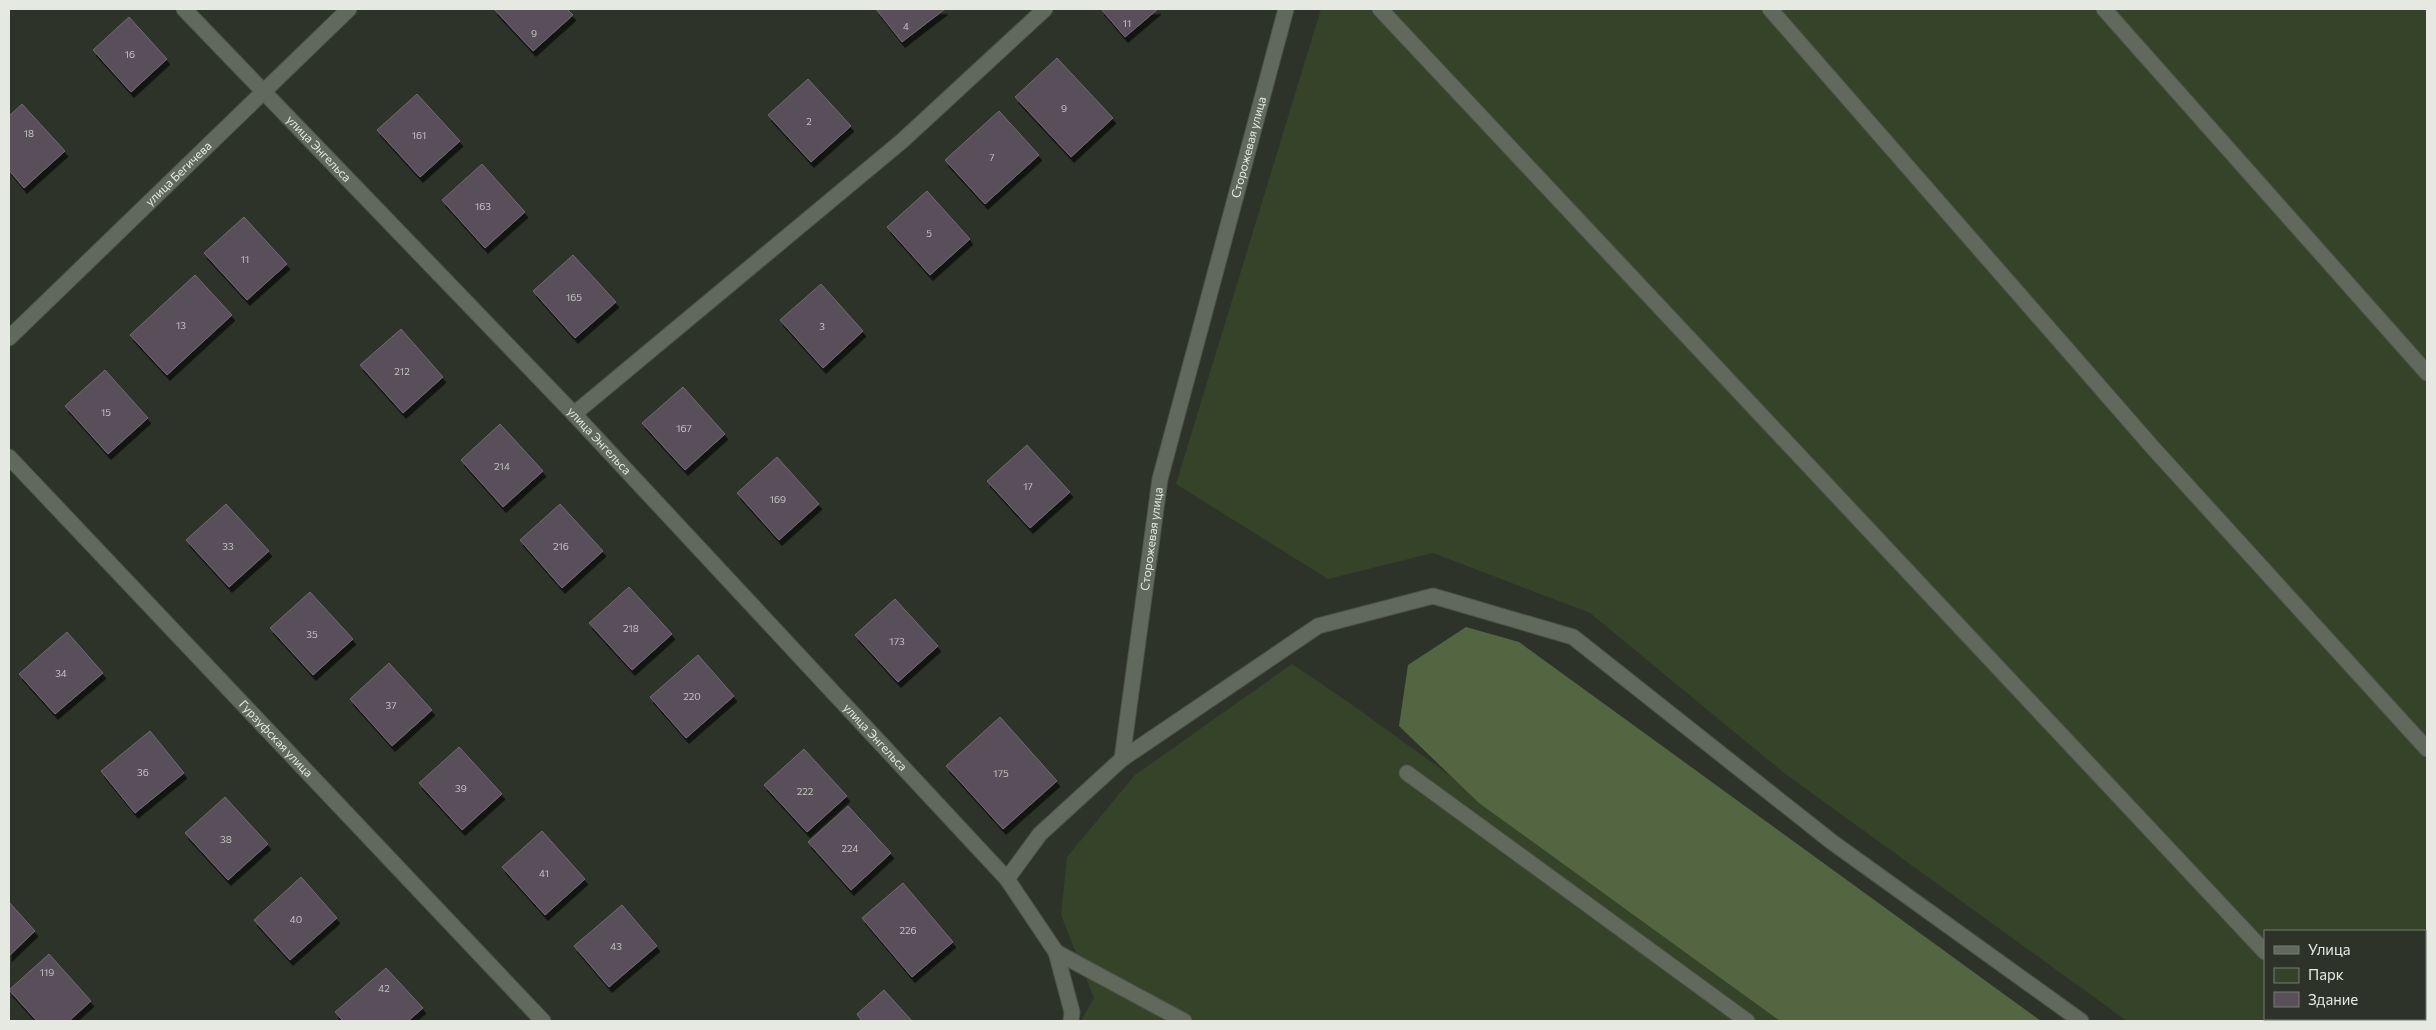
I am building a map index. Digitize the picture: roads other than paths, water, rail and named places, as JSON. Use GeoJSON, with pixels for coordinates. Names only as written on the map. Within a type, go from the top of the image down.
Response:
{"type":"FeatureCollection","features":[{"type":"Feature","properties":{"kind":"street","name":"улица Энгельса"},"geometry":{"type":"LineString","coordinates":[[184,9],[574,414],[1008,879]]}},
{"type":"Feature","properties":{"kind":"street","name":"улица Бегичева"},"geometry":{"type":"LineString","coordinates":[[9,338],[262,91],[349,9]]}},
{"type":"Feature","properties":{"kind":"street"},"geometry":{"type":"LineString","coordinates":[[574,414],[902,141],[1045,9]]}},
{"type":"Feature","properties":{"kind":"street","name":"Сторожевая улица"},"geometry":{"type":"LineString","coordinates":[[1122,758],[1160,479],[1286,9]]}},
{"type":"Feature","properties":{"kind":"street"},"geometry":{"type":"LineString","coordinates":[[1380,9],[2264,951]]}},
{"type":"Feature","properties":{"kind":"street"},"geometry":{"type":"LineString","coordinates":[[1770,9],[2154,449],[2427,749]]}},
{"type":"Feature","properties":{"kind":"street"},"geometry":{"type":"LineString","coordinates":[[2104,9],[2427,373]]}},
{"type":"Feature","properties":{"kind":"street","name":"Гурзуфская улица"},"geometry":{"type":"LineString","coordinates":[[9,456],[543,1021]]}},
{"type":"Feature","properties":{"kind":"street"},"geometry":{"type":"LineString","coordinates":[[1071,1021],[1072,1012],[1056,952],[1008,879],[1040,834],[1122,758],[1318,626],[1433,596],[1572,637],[1832,842],[2081,1021]]}},
{"type":"Feature","properties":{"kind":"street"},"geometry":{"type":"LineString","coordinates":[[1407,773],[1747,1021]]}},
{"type":"Feature","properties":{"kind":"street"},"geometry":{"type":"LineString","coordinates":[[1056,952],[1184,1021]]}}]}
